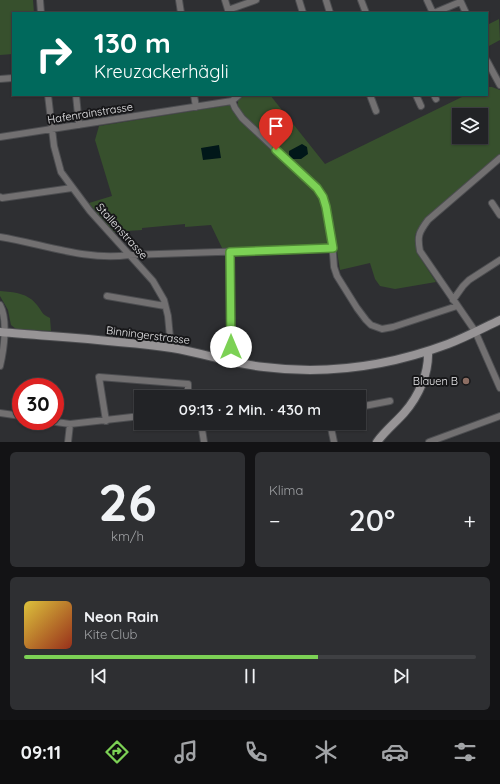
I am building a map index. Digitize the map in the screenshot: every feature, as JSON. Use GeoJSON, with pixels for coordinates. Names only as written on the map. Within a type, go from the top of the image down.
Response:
{"type":"FeatureCollection","features":[{"type":"Feature","properties":{"kind":"main road","name":"Binningerstrasse"},"geometry":{"type":"LineString","coordinates":[[2,332],[112,341],[171,348],[261,367],[291,370],[317,370],[351,368],[389,361],[428,351],[500,320]]}},
{"type":"Feature","properties":{"kind":"main road"},"geometry":{"type":"LineString","coordinates":[[377,442],[407,410],[421,388],[426,372],[428,351]]}},
{"type":"Feature","properties":{"kind":"street"},"geometry":{"type":"LineString","coordinates":[[40,0],[41,12]]}},
{"type":"Feature","properties":{"kind":"street"},"geometry":{"type":"LineString","coordinates":[[179,0],[181,12]]}},
{"type":"Feature","properties":{"kind":"street"},"geometry":{"type":"LineString","coordinates":[[225,0],[228,11],[256,0]]}},
{"type":"Feature","properties":{"kind":"street"},"geometry":{"type":"LineString","coordinates":[[299,0],[303,12]]}},
{"type":"Feature","properties":{"kind":"street"},"geometry":{"type":"LineString","coordinates":[[326,0],[330,12]]}},
{"type":"Feature","properties":{"kind":"street"},"geometry":{"type":"LineString","coordinates":[[361,0],[366,12]]}},
{"type":"Feature","properties":{"kind":"street"},"geometry":{"type":"LineString","coordinates":[[427,0],[433,12]]}},
{"type":"Feature","properties":{"kind":"street"},"geometry":{"type":"LineString","coordinates":[[435,12],[460,1],[466,12]]}},
{"type":"Feature","properties":{"kind":"street"},"geometry":{"type":"LineString","coordinates":[[488,63],[500,84]]}},
{"type":"Feature","properties":{"kind":"street"},"geometry":{"type":"LineString","coordinates":[[0,79],[12,78]]}},
{"type":"Feature","properties":{"kind":"street","name":"Stallenstrasse"},"geometry":{"type":"LineString","coordinates":[[48,96],[54,147],[61,172],[72,188],[153,281],[164,300],[168,316],[171,348]]}},
{"type":"Feature","properties":{"kind":"street"},"geometry":{"type":"LineString","coordinates":[[76,96],[79,125]]}},
{"type":"Feature","properties":{"kind":"street"},"geometry":{"type":"LineString","coordinates":[[194,96],[196,107]]}},
{"type":"Feature","properties":{"kind":"street"},"geometry":{"type":"LineString","coordinates":[[238,96],[232,101],[242,118],[317,188],[323,197],[333,248],[334,267],[337,276],[366,320],[371,325],[382,329],[393,327],[455,303],[469,280],[500,260]]}},
{"type":"Feature","properties":{"kind":"street"},"geometry":{"type":"LineString","coordinates":[[370,96],[376,111]]}},
{"type":"Feature","properties":{"kind":"street"},"geometry":{"type":"LineString","coordinates":[[416,96],[421,106]]}},
{"type":"Feature","properties":{"kind":"street","name":"Hafenrainstrasse"},"geometry":{"type":"LineString","coordinates":[[0,138],[232,101]]}},
{"type":"Feature","properties":{"kind":"street"},"geometry":{"type":"LineString","coordinates":[[499,385],[475,331],[420,251],[418,235],[428,220],[500,158]]}},
{"type":"Feature","properties":{"kind":"street"},"geometry":{"type":"LineString","coordinates":[[0,197],[2,198],[72,188]]}},
{"type":"Feature","properties":{"kind":"street"},"geometry":{"type":"LineString","coordinates":[[492,203],[500,215]]}},
{"type":"Feature","properties":{"kind":"street"},"geometry":{"type":"LineString","coordinates":[[0,237],[21,240],[87,255],[111,257],[129,255],[333,248]]}},
{"type":"Feature","properties":{"kind":"street"},"geometry":{"type":"LineString","coordinates":[[230,252],[231,361]]}},
{"type":"Feature","properties":{"kind":"street"},"geometry":{"type":"LineString","coordinates":[[107,296],[165,306]]}},
{"type":"Feature","properties":{"kind":"street"},"geometry":{"type":"LineString","coordinates":[[0,305],[5,316],[2,332],[0,366]]}},
{"type":"Feature","properties":{"kind":"street"},"geometry":{"type":"LineString","coordinates":[[106,421],[99,377],[188,384],[188,390]]}},
{"type":"Feature","properties":{"kind":"street"},"geometry":{"type":"LineString","coordinates":[[366,406],[390,401]]}},
{"type":"Feature","properties":{"kind":"street"},"geometry":{"type":"LineString","coordinates":[[0,413],[12,415]]}},
{"type":"Feature","properties":{"kind":"street"},"geometry":{"type":"LineString","coordinates":[[429,442],[500,416]]}},
{"type":"Feature","properties":{"kind":"street"},"geometry":{"type":"LineString","coordinates":[[64,423],[106,421],[134,417]]}},
{"type":"Feature","properties":{"kind":"street"},"geometry":{"type":"LineString","coordinates":[[68,442],[70,424]]}},
{"type":"Feature","properties":{"kind":"street"},"geometry":{"type":"LineString","coordinates":[[202,430],[204,442]]}},
{"type":"Feature","properties":{"kind":"street"},"geometry":{"type":"LineString","coordinates":[[331,430],[334,442]]}},
{"type":"Feature","properties":{"kind":"green space"},"geometry":{"type":"Polygon","coordinates":[[[0,0],[33,0],[34,12],[12,12],[12,54],[0,55],[0,0]]]}},
{"type":"Feature","properties":{"kind":"green space"},"geometry":{"type":"Polygon","coordinates":[[[499,19],[500,40],[488,46],[488,24],[499,19]]]}},
{"type":"Feature","properties":{"kind":"green space"},"geometry":{"type":"Polygon","coordinates":[[[488,87],[500,90],[500,154],[422,223],[415,235],[417,253],[436,282],[395,289],[380,286],[375,279],[370,263],[340,270],[336,245],[223,250],[211,225],[185,227],[185,224],[142,228],[142,230],[112,232],[89,203],[112,196],[95,140],[99,126],[230,105],[240,120],[298,167],[242,113],[238,106],[238,101],[244,96],[271,96],[325,164],[464,96],[488,96],[488,87]]]}},
{"type":"Feature","properties":{"kind":"green space"},"geometry":{"type":"Polygon","coordinates":[[[0,291],[20,294],[33,301],[47,317],[50,318],[51,331],[16,329],[11,325],[8,310],[0,296],[0,291]]]}},
{"type":"Feature","properties":{"kind":"shaded area"},"geometry":{"type":"Polygon","coordinates":[[[302,144],[307,147],[308,154],[301,159],[292,159],[289,155],[289,151],[302,144]]]}},
{"type":"Feature","properties":{"kind":"shaded area"},"geometry":{"type":"Polygon","coordinates":[[[219,145],[221,158],[203,160],[201,148],[219,145]]]}},
{"type":"Feature","properties":{"kind":"place","name":"Blauen B"},"geometry":{"type":"Point","coordinates":[466,381]}},
{"type":"Feature","properties":{"kind":"route"},"geometry":{"type":"LineString","coordinates":[[231,347],[230,252],[333,248],[323,197],[317,188],[276,150]]}}]}
